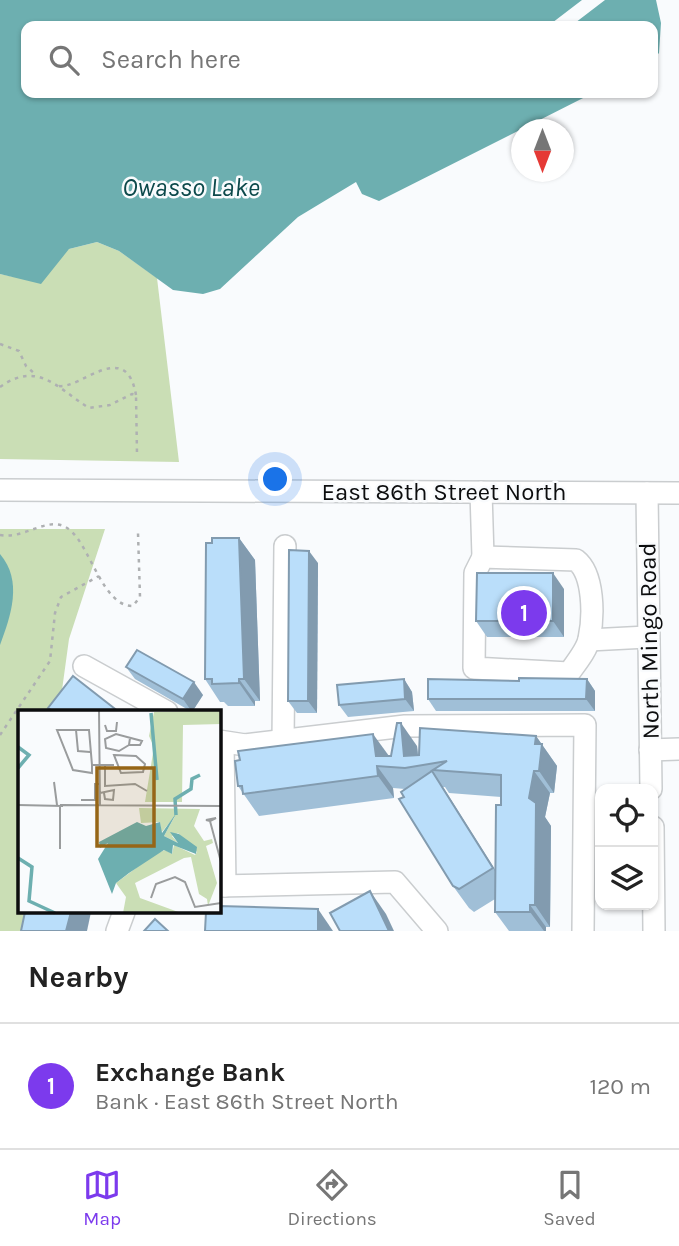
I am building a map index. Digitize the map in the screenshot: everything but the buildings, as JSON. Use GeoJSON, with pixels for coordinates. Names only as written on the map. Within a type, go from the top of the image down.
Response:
{"type":"FeatureCollection","features":[{"type":"Feature","properties":{"kind":"street","name":"East 86th Street North"},"geometry":{"type":"LineString","coordinates":[[0,490],[679,493]]}},
{"type":"Feature","properties":{"kind":"street"},"geometry":{"type":"LineString","coordinates":[[481,492],[483,558],[475,573],[474,668],[569,673],[589,640],[590,583],[584,566],[576,560],[483,558]]}},
{"type":"Feature","properties":{"kind":"street","name":"North Mingo Road"},"geometry":{"type":"LineString","coordinates":[[648,493],[651,784]]}},
{"type":"Feature","properties":{"kind":"street"},"geometry":{"type":"LineString","coordinates":[[283,741],[285,546]]}},
{"type":"Feature","properties":{"kind":"street"},"geometry":{"type":"LineString","coordinates":[[589,640],[648,637]]}},
{"type":"Feature","properties":{"kind":"street"},"geometry":{"type":"LineString","coordinates":[[84,666],[163,710]]}},
{"type":"Feature","properties":{"kind":"street"},"geometry":{"type":"LineString","coordinates":[[437,931],[395,882],[222,886],[221,742],[245,746],[405,726],[585,725],[583,931]]}},
{"type":"Feature","properties":{"kind":"street"},"geometry":{"type":"LineString","coordinates":[[650,750],[679,748]]}},
{"type":"Feature","properties":{"kind":"street"},"geometry":{"type":"LineString","coordinates":[[653,847],[654,931]]}},
{"type":"Feature","properties":{"kind":"street"},"geometry":{"type":"LineString","coordinates":[[117,931],[123,914]]}},
{"type":"Feature","properties":{"kind":"path"},"geometry":{"type":"LineString","coordinates":[[0,344],[19,351],[26,366],[37,376],[59,386],[89,408],[110,405],[126,395],[136,395]]}},
{"type":"Feature","properties":{"kind":"path"},"geometry":{"type":"LineString","coordinates":[[59,386],[75,385],[97,369],[116,369],[131,379],[136,395],[137,454]]}},
{"type":"Feature","properties":{"kind":"path"},"geometry":{"type":"LineString","coordinates":[[0,387],[15,377],[37,376]]}},
{"type":"Feature","properties":{"kind":"path"},"geometry":{"type":"LineString","coordinates":[[0,535],[19,537],[59,523],[74,533],[118,602],[133,606],[140,597],[138,533]]}},
{"type":"Feature","properties":{"kind":"path"},"geometry":{"type":"LineString","coordinates":[[0,735],[50,660],[55,613],[61,597],[99,576]]}},
{"type":"Feature","properties":{"kind":"green space"},"geometry":{"type":"Polygon","coordinates":[[[97,242],[119,251],[157,278],[179,462],[0,459],[0,274],[14,277],[69,249],[97,242]]]}},
{"type":"Feature","properties":{"kind":"green space"},"geometry":{"type":"Polygon","coordinates":[[[0,529],[105,529],[69,639],[59,710],[18,710],[18,914],[31,914],[28,931],[0,931],[0,529]]]}},
{"type":"Feature","properties":{"kind":"water","name":"Owasso Lake"},"geometry":{"type":"Polygon","coordinates":[[[0,0],[582,0],[555,21],[21,21],[21,98],[583,98],[541,119],[511,119],[511,134],[379,201],[362,194],[356,182],[298,217],[220,289],[203,294],[173,290],[119,251],[97,242],[69,249],[41,284],[0,274],[0,0]]]}},
{"type":"Feature","properties":{"kind":"water"},"geometry":{"type":"Polygon","coordinates":[[[605,0],[656,0],[661,23],[659,53],[658,21],[578,21],[605,0]]]}},
{"type":"Feature","properties":{"kind":"water"},"geometry":{"type":"Polygon","coordinates":[[[0,554],[11,575],[13,598],[0,645],[0,554]]]}},
{"type":"Feature","properties":{"kind":"place","name":"Exchange Bank"},"geometry":{"type":"Point","coordinates":[524,613]}}]}
